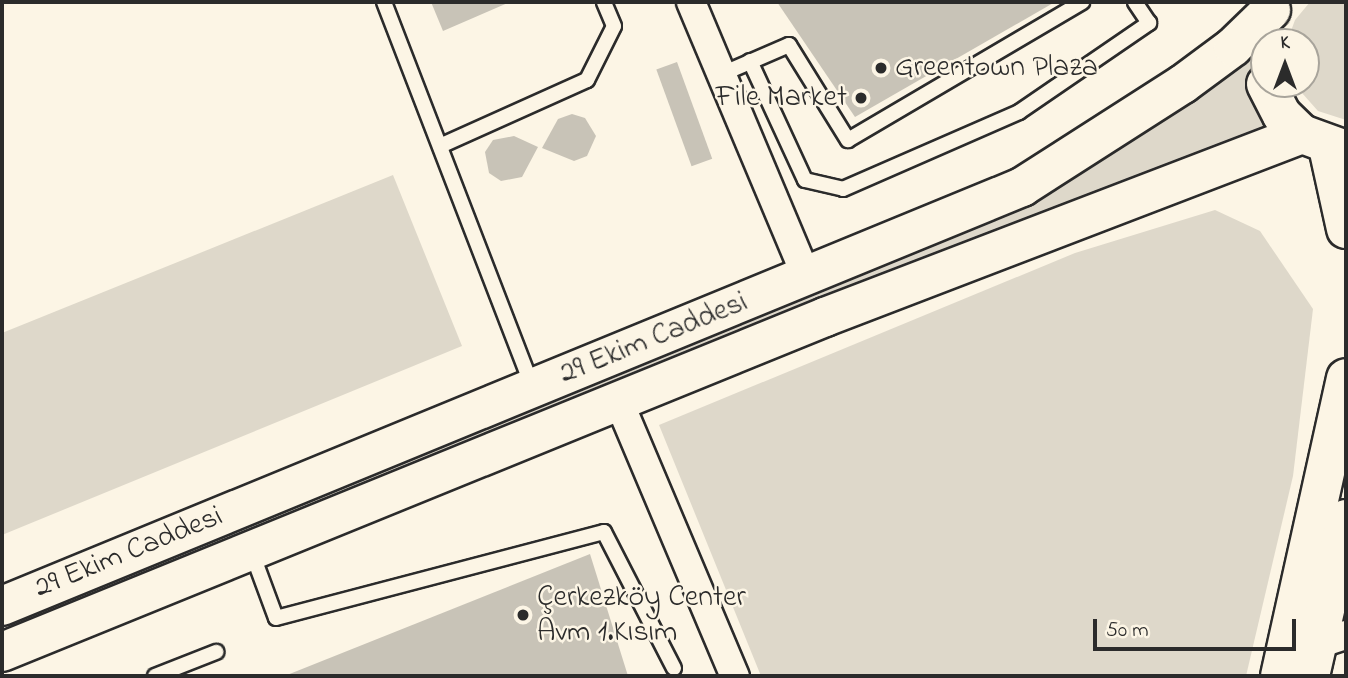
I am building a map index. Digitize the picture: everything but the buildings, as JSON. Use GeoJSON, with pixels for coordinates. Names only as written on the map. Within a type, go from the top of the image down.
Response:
{"type":"FeatureCollection","features":[{"type":"Feature","properties":{"kind":"main road"},"geometry":{"type":"LineString","coordinates":[[1265,28],[1274,6]]}},
{"type":"Feature","properties":{"kind":"main road","name":"29 Ekim Caddesi"},"geometry":{"type":"LineString","coordinates":[[2,606],[533,387],[807,278],[1022,187],[1183,84],[1233,47],[1274,6]]}},
{"type":"Feature","properties":{"kind":"main road"},"geometry":{"type":"LineString","coordinates":[[1273,98],[1282,115],[1325,144],[1346,229]]}},
{"type":"Feature","properties":{"kind":"main road","name":"29 Ekim Caddesi"},"geometry":{"type":"LineString","coordinates":[[2,652],[838,312],[1325,144]]}},
{"type":"Feature","properties":{"kind":"main road"},"geometry":{"type":"LineString","coordinates":[[1280,676],[1346,378]]}},
{"type":"Feature","properties":{"kind":"main road"},"geometry":{"type":"LineString","coordinates":[[1325,652],[1339,586],[1346,519]]}},
{"type":"Feature","properties":{"kind":"street"},"geometry":{"type":"LineString","coordinates":[[691,2],[807,278]]}},
{"type":"Feature","properties":{"kind":"street"},"geometry":{"type":"LineString","coordinates":[[619,402],[735,676]]}},
{"type":"Feature","properties":{"kind":"lane"},"geometry":{"type":"LineString","coordinates":[[384,2],[533,387]]}},
{"type":"Feature","properties":{"kind":"lane"},"geometry":{"type":"LineString","coordinates":[[440,146],[587,80],[614,26],[604,2]]}},
{"type":"Feature","properties":{"kind":"lane"},"geometry":{"type":"LineString","coordinates":[[722,74],[789,44],[848,140],[1082,2]]}},
{"type":"Feature","properties":{"kind":"lane"},"geometry":{"type":"LineString","coordinates":[[750,61],[805,180],[843,189],[1019,111],[1149,23],[1135,2]]}},
{"type":"Feature","properties":{"kind":"lane"},"geometry":{"type":"LineString","coordinates":[[251,552],[276,618],[604,532],[674,668]]}},
{"type":"Feature","properties":{"kind":"lane"},"geometry":{"type":"LineString","coordinates":[[155,676],[216,652]]}},
{"type":"Feature","properties":{"kind":"shaded area"},"geometry":{"type":"Polygon","coordinates":[[[1310,2],[1346,2],[1346,120],[1318,111],[1306,98],[1320,98],[1320,28],[1292,28],[1295,20],[1310,2]]]}},
{"type":"Feature","properties":{"kind":"shaded area"},"geometry":{"type":"Polygon","coordinates":[[[1250,46],[1250,98],[1264,98],[1286,131],[2,646],[2,612],[1028,195],[1250,46]]]}},
{"type":"Feature","properties":{"kind":"shaded area"},"geometry":{"type":"Polygon","coordinates":[[[393,175],[462,346],[2,535],[2,333],[393,175]]]}},
{"type":"Feature","properties":{"kind":"shaded area"},"geometry":{"type":"Polygon","coordinates":[[[1215,210],[1260,231],[1313,309],[1293,476],[1246,676],[761,676],[659,425],[1075,253],[1215,210]]]}},
{"type":"Feature","properties":{"kind":"place","name":"Greentown Plaza"},"geometry":{"type":"Point","coordinates":[881,68]}},
{"type":"Feature","properties":{"kind":"place","name":"File Market"},"geometry":{"type":"Point","coordinates":[861,98]}},
{"type":"Feature","properties":{"kind":"place","name":"Çerkezköy Center Avm 1.Kısım"},"geometry":{"type":"Point","coordinates":[523,615]}}]}
